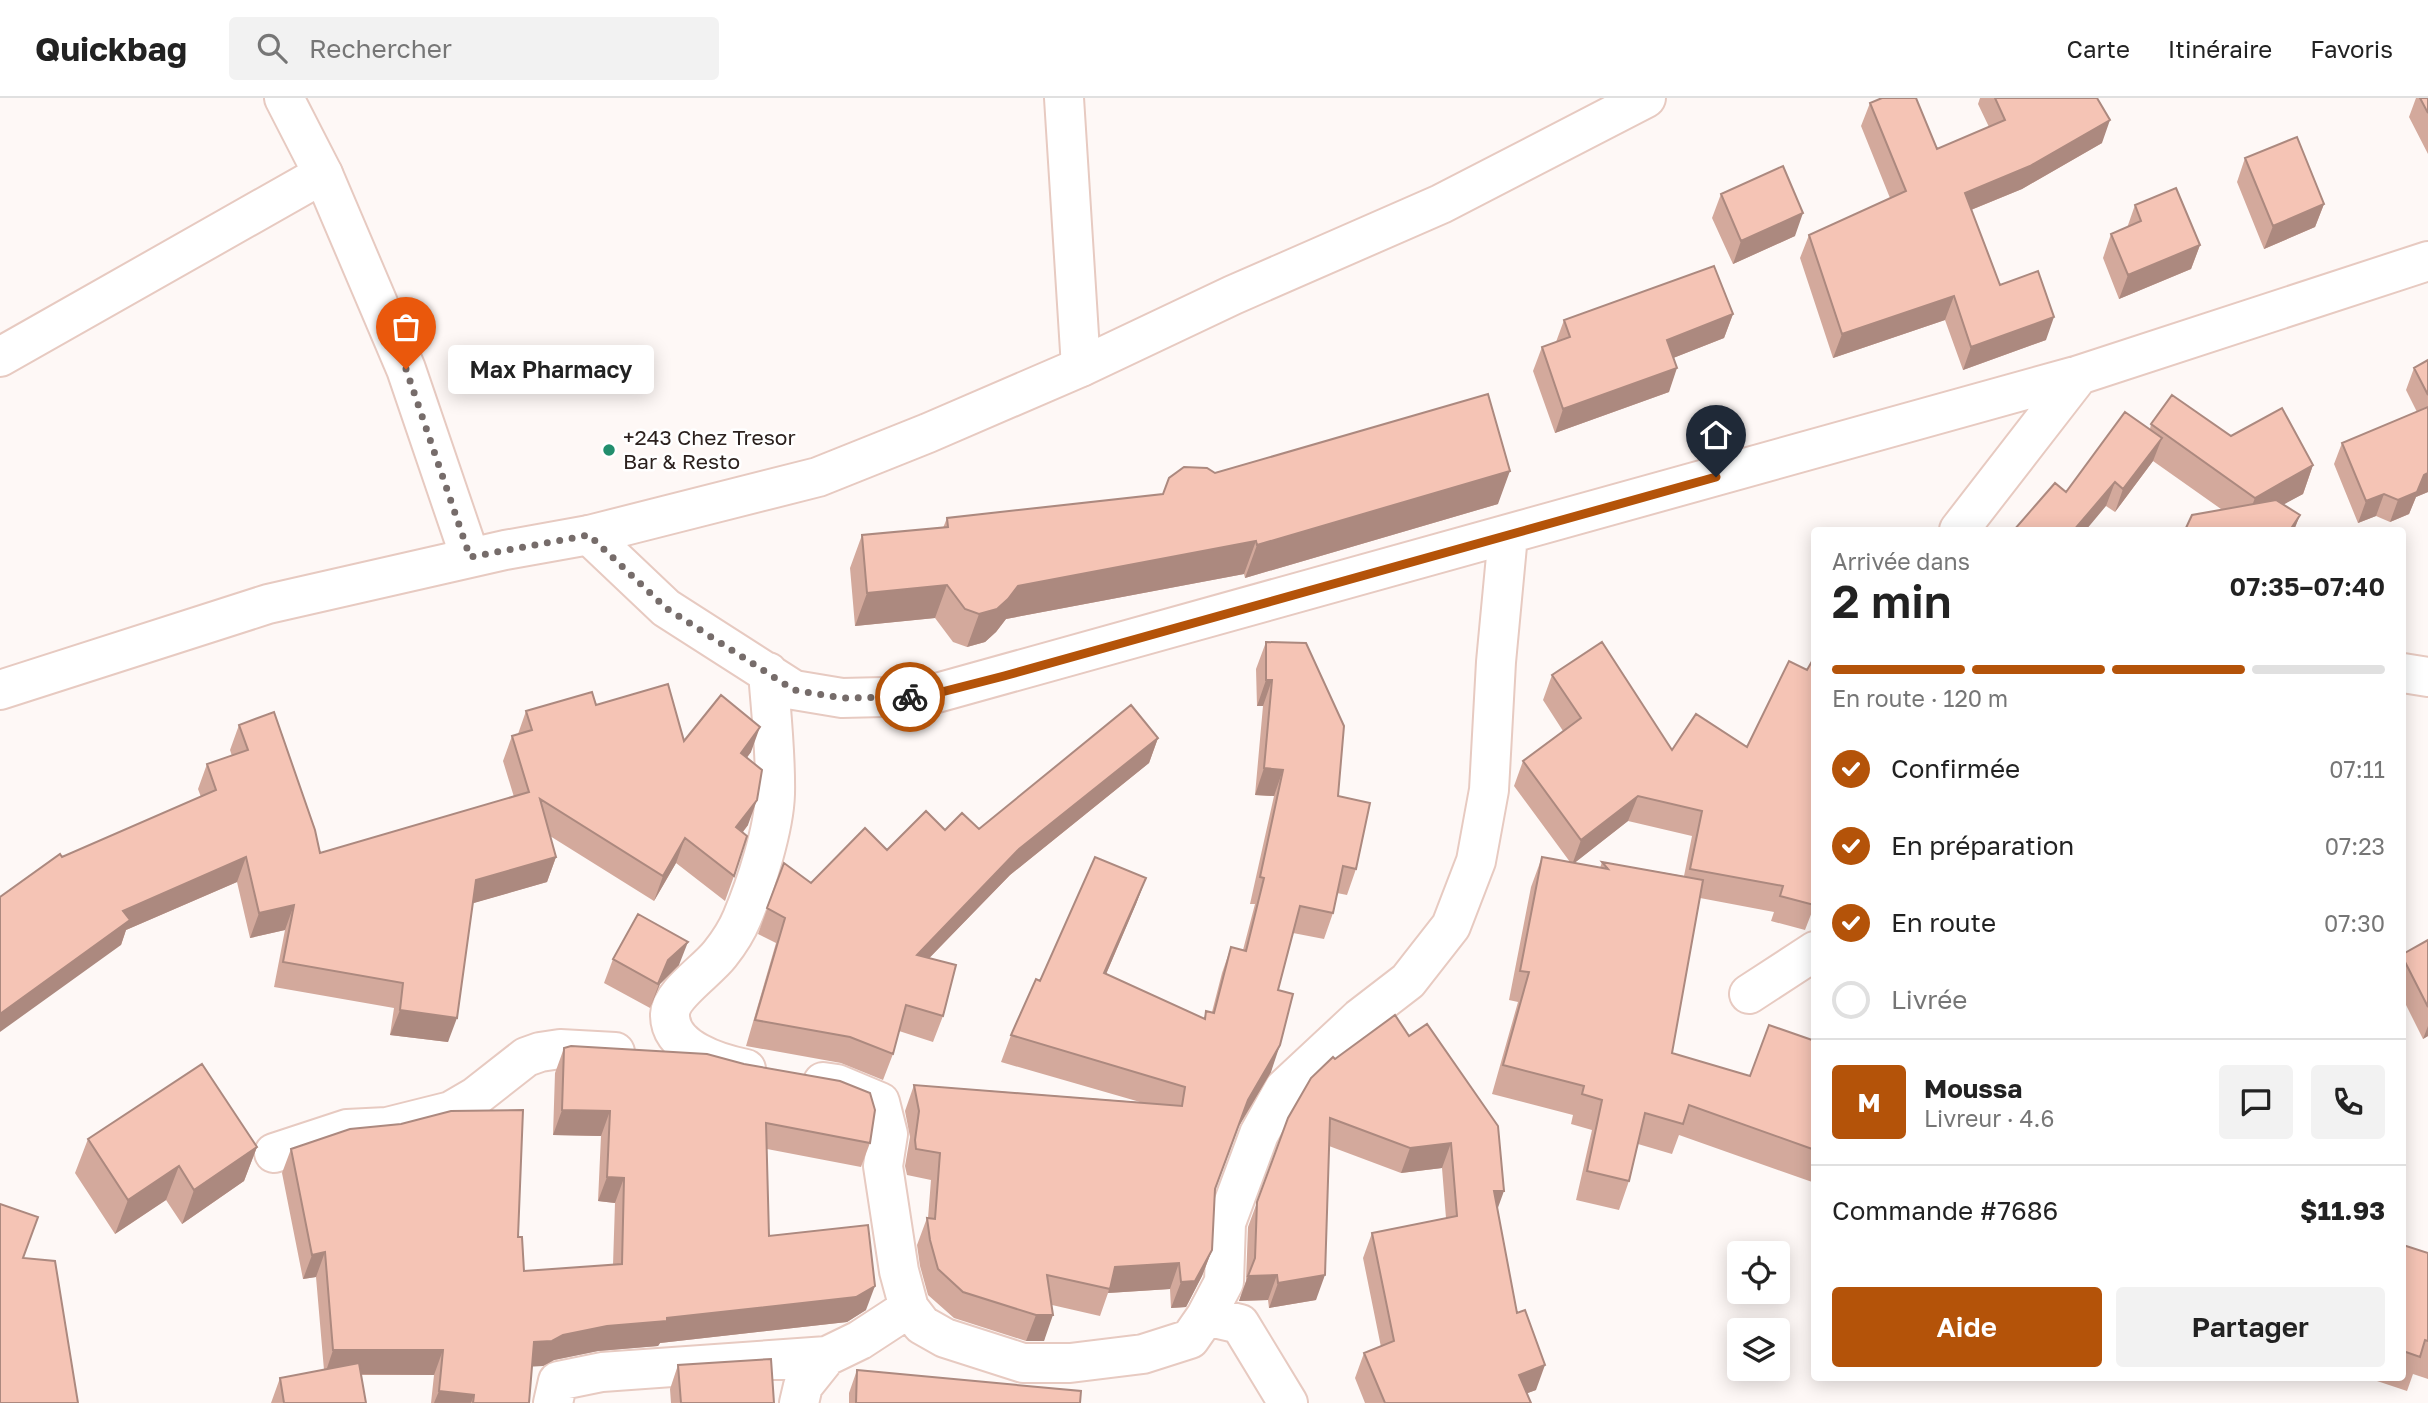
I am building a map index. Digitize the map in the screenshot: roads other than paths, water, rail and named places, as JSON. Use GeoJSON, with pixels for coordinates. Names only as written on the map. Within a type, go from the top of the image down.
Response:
{"type":"FeatureCollection","features":[{"type":"Feature","properties":{"kind":"main road"},"geometry":{"type":"LineString","coordinates":[[284,98],[323,174],[406,369],[470,557]]}},
{"type":"Feature","properties":{"kind":"main road"},"geometry":{"type":"LineString","coordinates":[[1064,98],[1081,367]]}},
{"type":"Feature","properties":{"kind":"main road"},"geometry":{"type":"LineString","coordinates":[[0,690],[268,604],[470,557],[589,535],[818,477],[1081,367],[1234,295],[1441,204],[1646,98]]}},
{"type":"Feature","properties":{"kind":"main road"},"geometry":{"type":"LineString","coordinates":[[0,357],[323,174]]}},
{"type":"Feature","properties":{"kind":"main road"},"geometry":{"type":"LineString","coordinates":[[589,535],[666,608],[794,690],[842,698],[926,696],[2080,375],[2428,261]]}},
{"type":"Feature","properties":{"kind":"main road"},"geometry":{"type":"LineString","coordinates":[[1961,527],[2080,375]]}},
{"type":"Feature","properties":{"kind":"main road"},"geometry":{"type":"LineString","coordinates":[[274,1153],[347,1129],[387,1127],[451,1111],[483,1091],[526,1057],[560,1049],[701,1057],[739,1068],[837,1084],[880,1102],[888,1134],[883,1166],[899,1271],[909,1308],[922,1325],[945,1338],[1023,1363],[1070,1363],[1143,1354],[1190,1339],[1224,1282],[1226,1223],[1259,1134],[1284,1089],[1360,1018],[1408,981],[1451,926],[1476,861],[1489,790],[1496,662],[1508,535]]}},
{"type":"Feature","properties":{"kind":"main road"},"geometry":{"type":"LineString","coordinates":[[701,1057],[681,1041],[673,1029],[670,1013],[679,994],[722,953],[742,918],[767,843],[775,796],[768,672]]}},
{"type":"Feature","properties":{"kind":"main road"},"geometry":{"type":"LineString","coordinates":[[2406,673],[2428,677]]}},
{"type":"Feature","properties":{"kind":"main road"},"geometry":{"type":"LineString","coordinates":[[1749,994],[1811,954]]}},
{"type":"Feature","properties":{"kind":"main road"},"geometry":{"type":"LineString","coordinates":[[553,1403],[558,1381],[602,1372],[827,1356],[860,1340],[909,1308]]}},
{"type":"Feature","properties":{"kind":"main road"},"geometry":{"type":"LineString","coordinates":[[1206,1316],[1240,1324],[1288,1403]]}},
{"type":"Feature","properties":{"kind":"main road"},"geometry":{"type":"LineString","coordinates":[[799,1403],[803,1386],[827,1356]]}},
{"type":"Feature","properties":{"kind":"place","name":"Max Pharmacy"},"geometry":{"type":"Point","coordinates":[406,369]}},
{"type":"Feature","properties":{"kind":"place","name":"+243 Chez Tresor Bar & Resto"},"geometry":{"type":"Point","coordinates":[609,450]}}]}
